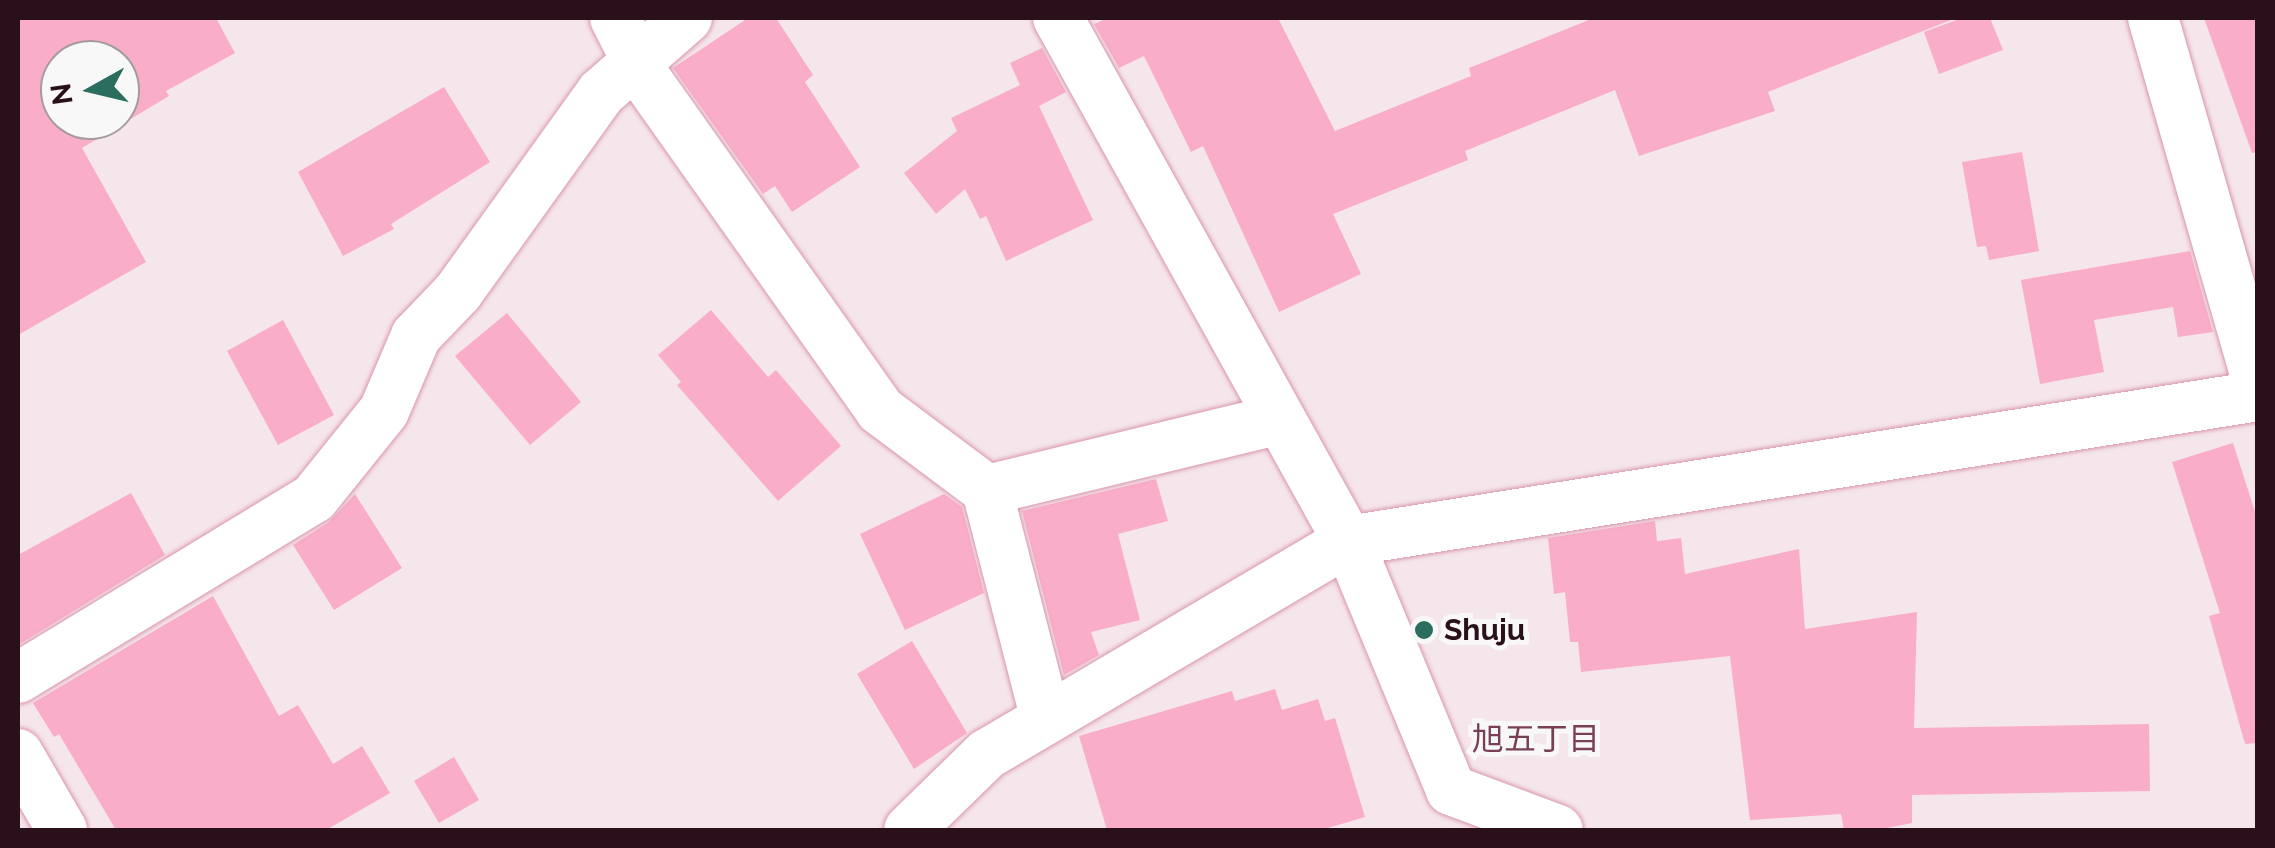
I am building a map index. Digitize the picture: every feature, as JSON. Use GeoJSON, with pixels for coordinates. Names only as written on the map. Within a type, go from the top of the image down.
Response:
{"type":"FeatureCollection","features":[{"type":"Feature","properties":{"kind":"street"},"geometry":{"type":"LineString","coordinates":[[615,18],[638,64],[880,410],[987,490],[1046,719]]}},
{"type":"Feature","properties":{"kind":"street"},"geometry":{"type":"LineString","coordinates":[[18,678],[314,498],[384,411],[416,336],[458,292],[601,93],[686,18]]}},
{"type":"Feature","properties":{"kind":"street"},"geometry":{"type":"LineString","coordinates":[[1058,18],[1348,541],[1451,790],[1558,830]]}},
{"type":"Feature","properties":{"kind":"street"},"geometry":{"type":"LineString","coordinates":[[2153,18],[2258,383]]}},
{"type":"Feature","properties":{"kind":"street"},"geometry":{"type":"LineString","coordinates":[[909,830],[987,754],[1348,541],[2258,396]]}},
{"type":"Feature","properties":{"kind":"street"},"geometry":{"type":"LineString","coordinates":[[987,490],[1280,419]]}},
{"type":"Feature","properties":{"kind":"street"},"geometry":{"type":"LineString","coordinates":[[18,754],[62,830]]}},
{"type":"Feature","properties":{"kind":"building"},"geometry":{"type":"Polygon","coordinates":[[[18,18],[216,18],[235,53],[166,91],[169,96],[140,113],[140,40],[40,40],[40,140],[95,140],[82,148],[146,262],[18,335],[18,18]]]}},
{"type":"Feature","properties":{"kind":"building"},"geometry":{"type":"Polygon","coordinates":[[[748,18],[776,18],[813,75],[805,82],[860,167],[792,212],[775,186],[763,194],[673,68],[748,18]]]}},
{"type":"Feature","properties":{"kind":"building"},"geometry":{"type":"Polygon","coordinates":[[[1108,18],[1278,18],[1335,131],[1471,76],[1469,68],[1594,18],[1951,20],[1768,92],[1775,111],[1639,156],[1615,90],[1465,151],[1468,160],[1333,214],[1361,274],[1279,312],[1203,146],[1191,152],[1144,56],[1119,68],[1094,24],[1108,18]]]}},
{"type":"Feature","properties":{"kind":"building"},"geometry":{"type":"Polygon","coordinates":[[[1962,18],[1990,18],[2003,50],[1939,74],[1924,32],[1962,18]]]}},
{"type":"Feature","properties":{"kind":"building"},"geometry":{"type":"Polygon","coordinates":[[[2204,18],[2258,18],[2258,152],[2252,153],[2204,18]]]}},
{"type":"Feature","properties":{"kind":"building"},"geometry":{"type":"Polygon","coordinates":[[[1042,48],[1066,92],[1039,106],[1093,220],[1006,261],[986,216],[980,219],[965,189],[936,214],[904,173],[957,131],[951,118],[1020,85],[1010,63],[1042,48]]]}},
{"type":"Feature","properties":{"kind":"building"},"geometry":{"type":"Polygon","coordinates":[[[444,87],[490,162],[391,224],[394,229],[343,256],[298,172],[444,87]]]}},
{"type":"Feature","properties":{"kind":"building"},"geometry":{"type":"Polygon","coordinates":[[[2022,152],[2039,251],[1989,260],[1986,246],[1977,247],[1962,162],[2022,152]]]}},
{"type":"Feature","properties":{"kind":"building"},"geometry":{"type":"Polygon","coordinates":[[[2190,251],[2213,332],[2178,337],[2173,307],[2094,320],[2104,372],[2040,384],[2021,280],[2190,251]]]}},
{"type":"Feature","properties":{"kind":"building"},"geometry":{"type":"Polygon","coordinates":[[[711,310],[768,377],[776,370],[841,446],[778,501],[677,385],[681,382],[658,355],[711,310]]]}},
{"type":"Feature","properties":{"kind":"building"},"geometry":{"type":"Polygon","coordinates":[[[507,313],[581,402],[530,445],[455,356],[507,313]]]}},
{"type":"Feature","properties":{"kind":"building"},"geometry":{"type":"Polygon","coordinates":[[[283,320],[334,415],[278,445],[227,351],[283,320]]]}},
{"type":"Feature","properties":{"kind":"building"},"geometry":{"type":"Polygon","coordinates":[[[2233,443],[2258,521],[2258,743],[2245,744],[2209,616],[2220,613],[2172,462],[2233,443]]]}},
{"type":"Feature","properties":{"kind":"building"},"geometry":{"type":"Polygon","coordinates":[[[1156,479],[1168,521],[1118,534],[1140,620],[1091,632],[1099,655],[1064,675],[1022,511],[1156,479]]]}},
{"type":"Feature","properties":{"kind":"building"},"geometry":{"type":"Polygon","coordinates":[[[131,493],[165,555],[18,645],[18,555],[131,493]]]}},
{"type":"Feature","properties":{"kind":"building"},"geometry":{"type":"Polygon","coordinates":[[[355,494],[402,568],[334,610],[293,545],[329,522],[355,494]]]}},
{"type":"Feature","properties":{"kind":"building"},"geometry":{"type":"Polygon","coordinates":[[[944,494],[962,507],[984,593],[905,630],[860,534],[944,494]]]}},
{"type":"Feature","properties":{"kind":"building"},"geometry":{"type":"Polygon","coordinates":[[[1655,521],[1657,541],[1681,538],[1685,574],[1799,549],[1805,629],[1917,612],[1914,728],[2149,724],[2150,791],[1912,795],[1912,823],[1877,830],[1844,830],[1841,814],[1750,820],[1730,656],[1581,672],[1578,642],[1570,642],[1565,592],[1554,594],[1548,538],[1655,521]]]}},
{"type":"Feature","properties":{"kind":"building"},"geometry":{"type":"Polygon","coordinates":[[[213,596],[279,716],[298,705],[333,764],[362,746],[390,793],[326,830],[116,830],[59,734],[54,737],[33,703],[213,596]]]}},
{"type":"Feature","properties":{"kind":"building"},"geometry":{"type":"Polygon","coordinates":[[[912,641],[967,733],[914,769],[857,674],[912,641]]]}},
{"type":"Feature","properties":{"kind":"building"},"geometry":{"type":"Polygon","coordinates":[[[1275,689],[1282,710],[1318,699],[1325,721],[1335,718],[1365,817],[1321,830],[1107,830],[1079,736],[1232,691],[1235,701],[1275,689]]]}},
{"type":"Feature","properties":{"kind":"building"},"geometry":{"type":"Polygon","coordinates":[[[454,757],[479,800],[439,823],[414,781],[454,757]]]}},
{"type":"Feature","properties":{"kind":"place","name":"Shuju"},"geometry":{"type":"Point","coordinates":[1424,630]}},
{"type":"Feature","properties":{"kind":"district","name":"旭五丁目"},"geometry":{"type":"Point","coordinates":[1536,739]}}]}
